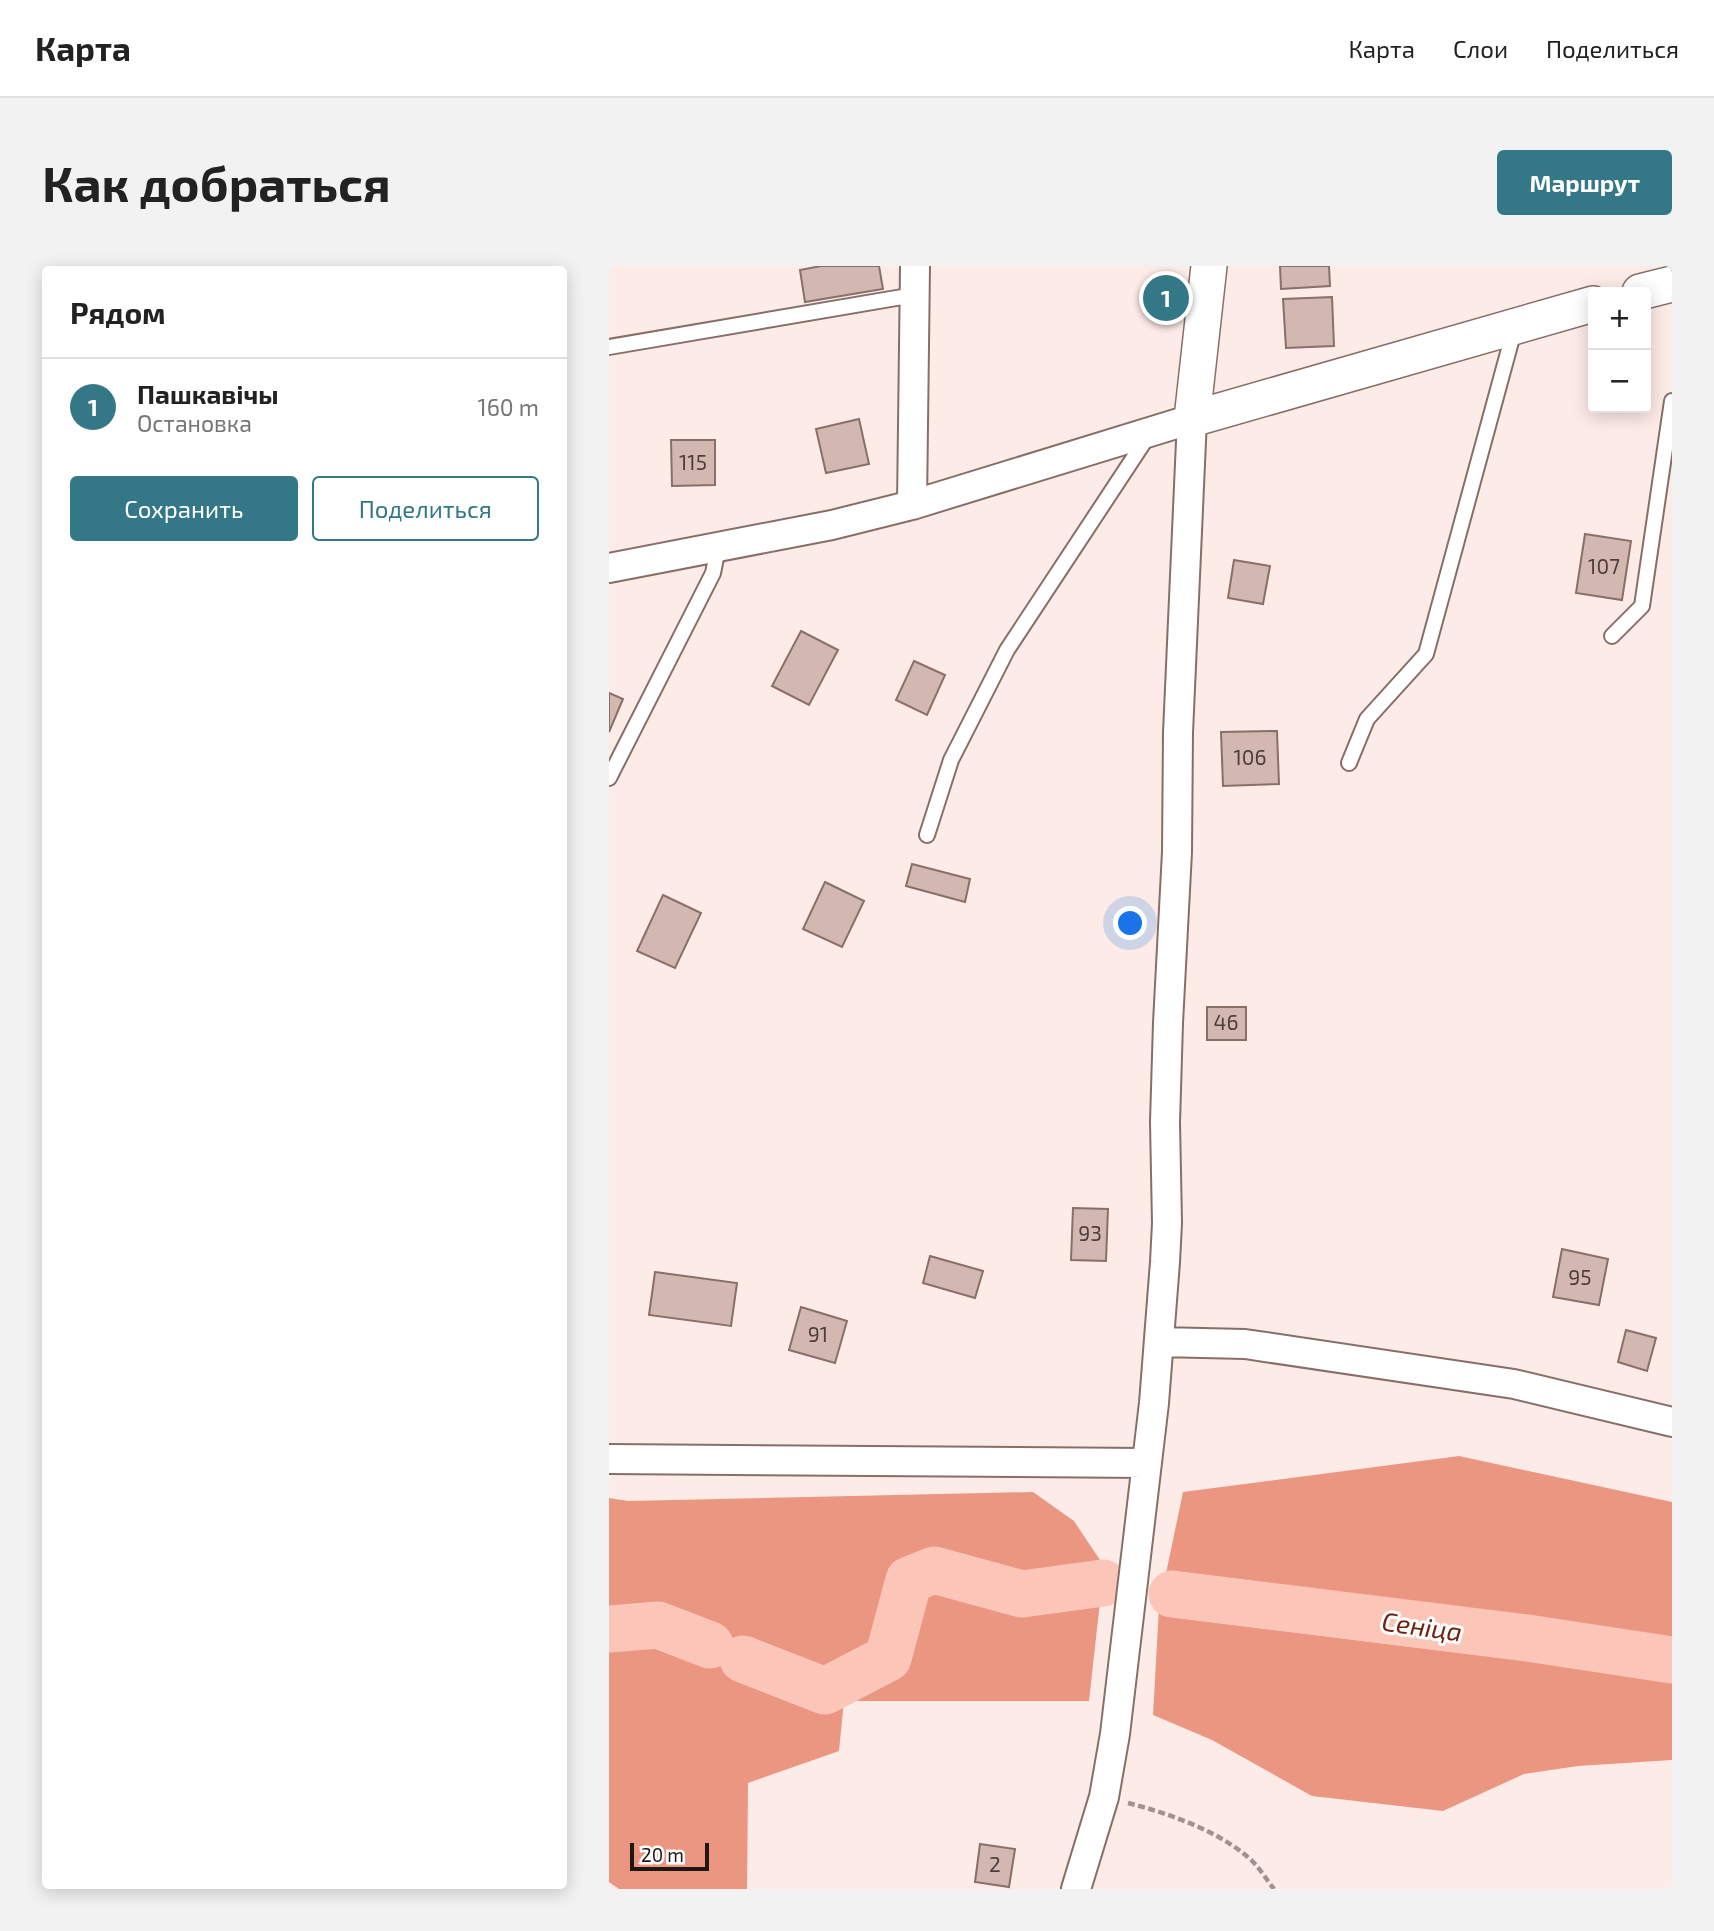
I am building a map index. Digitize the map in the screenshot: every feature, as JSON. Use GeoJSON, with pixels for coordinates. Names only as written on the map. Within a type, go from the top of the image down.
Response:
{"type":"FeatureCollection","features":[{"type":"Feature","properties":{"kind":"street"},"geometry":{"type":"LineString","coordinates":[[912,505],[915,266]]}},
{"type":"Feature","properties":{"kind":"street"},"geometry":{"type":"LineString","coordinates":[[1076,1889],[1104,1797],[1115,1734],[1160,1342],[1167,1223],[1165,1122],[1177,852],[1178,733],[1192,419],[1209,266]]}},
{"type":"Feature","properties":{"kind":"street"},"geometry":{"type":"LineString","coordinates":[[1651,289],[1672,284]]}},
{"type":"Feature","properties":{"kind":"street"},"geometry":{"type":"LineString","coordinates":[[609,568],[832,525],[912,505],[1192,419],[1588,305]]}},
{"type":"Feature","properties":{"kind":"street"},"geometry":{"type":"LineString","coordinates":[[1160,1342],[1245,1344],[1514,1384],[1672,1422]]}},
{"type":"Feature","properties":{"kind":"street"},"geometry":{"type":"LineString","coordinates":[[609,1459],[1146,1463]]}},
{"type":"Feature","properties":{"kind":"lane"},"geometry":{"type":"LineString","coordinates":[[609,348],[914,295]]}},
{"type":"Feature","properties":{"kind":"lane"},"geometry":{"type":"LineString","coordinates":[[1349,764],[1367,719],[1426,654],[1515,325]]}},
{"type":"Feature","properties":{"kind":"lane"},"geometry":{"type":"LineString","coordinates":[[1612,636],[1642,606],[1672,401]]}},
{"type":"Feature","properties":{"kind":"lane"},"geometry":{"type":"LineString","coordinates":[[927,835],[951,760],[1007,650],[1151,432]]}},
{"type":"Feature","properties":{"kind":"lane"},"geometry":{"type":"LineString","coordinates":[[609,778],[713,573],[719,548]]}},
{"type":"Feature","properties":{"kind":"path"},"geometry":{"type":"LineString","coordinates":[[1104,1797],[1151,1808],[1203,1828],[1250,1859],[1274,1889]]}},
{"type":"Feature","properties":{"kind":"shaded area"},"geometry":{"type":"Polygon","coordinates":[[[1459,1456],[1672,1502],[1672,1760],[1578,1766],[1524,1774],[1443,1811],[1312,1796],[1212,1740],[1153,1715],[1159,1607],[1183,1492],[1459,1456]]]}},
{"type":"Feature","properties":{"kind":"shaded area"},"geometry":{"type":"Polygon","coordinates":[[[1033,1492],[1074,1521],[1104,1566],[1089,1701],[844,1701],[839,1751],[748,1783],[747,1889],[619,1889],[609,1882],[609,1498],[628,1501],[1033,1492]]]}},
{"type":"Feature","properties":{"kind":"building"},"geometry":{"type":"Polygon","coordinates":[[[821,266],[879,266],[883,289],[805,302],[800,270],[821,266]]]}},
{"type":"Feature","properties":{"kind":"building"},"geometry":{"type":"Polygon","coordinates":[[[1280,266],[1329,266],[1330,286],[1281,289],[1280,266]]]}},
{"type":"Feature","properties":{"kind":"building"},"geometry":{"type":"Polygon","coordinates":[[[1332,297],[1334,346],[1286,348],[1283,299],[1332,297]]]}},
{"type":"Feature","properties":{"kind":"building"},"geometry":{"type":"Polygon","coordinates":[[[859,419],[869,464],[826,473],[816,429],[859,419]]]}},
{"type":"Feature","properties":{"kind":"building"},"geometry":{"type":"Polygon","coordinates":[[[671,440],[715,440],[715,485],[672,486],[671,440]]]}},
{"type":"Feature","properties":{"kind":"building"},"geometry":{"type":"Polygon","coordinates":[[[1585,534],[1631,541],[1622,600],[1576,593],[1585,534]]]}},
{"type":"Feature","properties":{"kind":"building"},"geometry":{"type":"Polygon","coordinates":[[[1234,560],[1270,566],[1263,604],[1228,598],[1234,560]]]}},
{"type":"Feature","properties":{"kind":"building"},"geometry":{"type":"Polygon","coordinates":[[[801,631],[838,650],[809,705],[772,686],[801,631]]]}},
{"type":"Feature","properties":{"kind":"building"},"geometry":{"type":"Polygon","coordinates":[[[914,661],[945,675],[927,715],[896,700],[914,661]]]}},
{"type":"Feature","properties":{"kind":"building"},"geometry":{"type":"Polygon","coordinates":[[[609,693],[623,699],[609,732],[609,693]]]}},
{"type":"Feature","properties":{"kind":"building"},"geometry":{"type":"Polygon","coordinates":[[[1277,731],[1279,784],[1223,786],[1221,732],[1277,731]]]}},
{"type":"Feature","properties":{"kind":"building"},"geometry":{"type":"Polygon","coordinates":[[[912,864],[970,879],[965,902],[906,886],[912,864]]]}},
{"type":"Feature","properties":{"kind":"building"},"geometry":{"type":"Polygon","coordinates":[[[825,882],[864,901],[842,947],[803,929],[825,882]]]}},
{"type":"Feature","properties":{"kind":"building"},"geometry":{"type":"Polygon","coordinates":[[[663,895],[701,913],[675,968],[637,951],[663,895]]]}},
{"type":"Feature","properties":{"kind":"building"},"geometry":{"type":"Polygon","coordinates":[[[1207,1007],[1246,1007],[1246,1040],[1207,1040],[1207,1007]]]}},
{"type":"Feature","properties":{"kind":"building"},"geometry":{"type":"Polygon","coordinates":[[[1073,1208],[1108,1209],[1106,1261],[1071,1260],[1073,1208]]]}},
{"type":"Feature","properties":{"kind":"building"},"geometry":{"type":"Polygon","coordinates":[[[1562,1249],[1608,1259],[1599,1305],[1553,1297],[1562,1249]]]}},
{"type":"Feature","properties":{"kind":"building"},"geometry":{"type":"Polygon","coordinates":[[[930,1256],[983,1271],[975,1298],[923,1283],[930,1256]]]}},
{"type":"Feature","properties":{"kind":"building"},"geometry":{"type":"Polygon","coordinates":[[[655,1272],[737,1283],[731,1326],[649,1315],[655,1272]]]}},
{"type":"Feature","properties":{"kind":"building"},"geometry":{"type":"Polygon","coordinates":[[[801,1307],[847,1321],[835,1363],[789,1350],[801,1307]]]}},
{"type":"Feature","properties":{"kind":"building"},"geometry":{"type":"Polygon","coordinates":[[[1626,1330],[1656,1338],[1647,1371],[1618,1362],[1626,1330]]]}},
{"type":"Feature","properties":{"kind":"building"},"geometry":{"type":"Polygon","coordinates":[[[980,1844],[1015,1849],[1009,1887],[975,1882],[980,1844]]]}},
{"type":"Feature","properties":{"kind":"waterway","name":"Сеніца"},"geometry":{"type":"LineString","coordinates":[[743,1659],[825,1691],[888,1658],[909,1580],[934,1570],[1022,1594],[1103,1583]]}},
{"type":"Feature","properties":{"kind":"waterway","name":"Сеніца"},"geometry":{"type":"LineString","coordinates":[[1172,1594],[1527,1638],[1672,1660]]}},
{"type":"Feature","properties":{"kind":"waterway","name":"Сеніца"},"geometry":{"type":"LineString","coordinates":[[609,1629],[658,1625],[710,1645]]}},
{"type":"Feature","properties":{"kind":"place","name":"Пашкавічы"},"geometry":{"type":"Point","coordinates":[1166,298]}}]}
